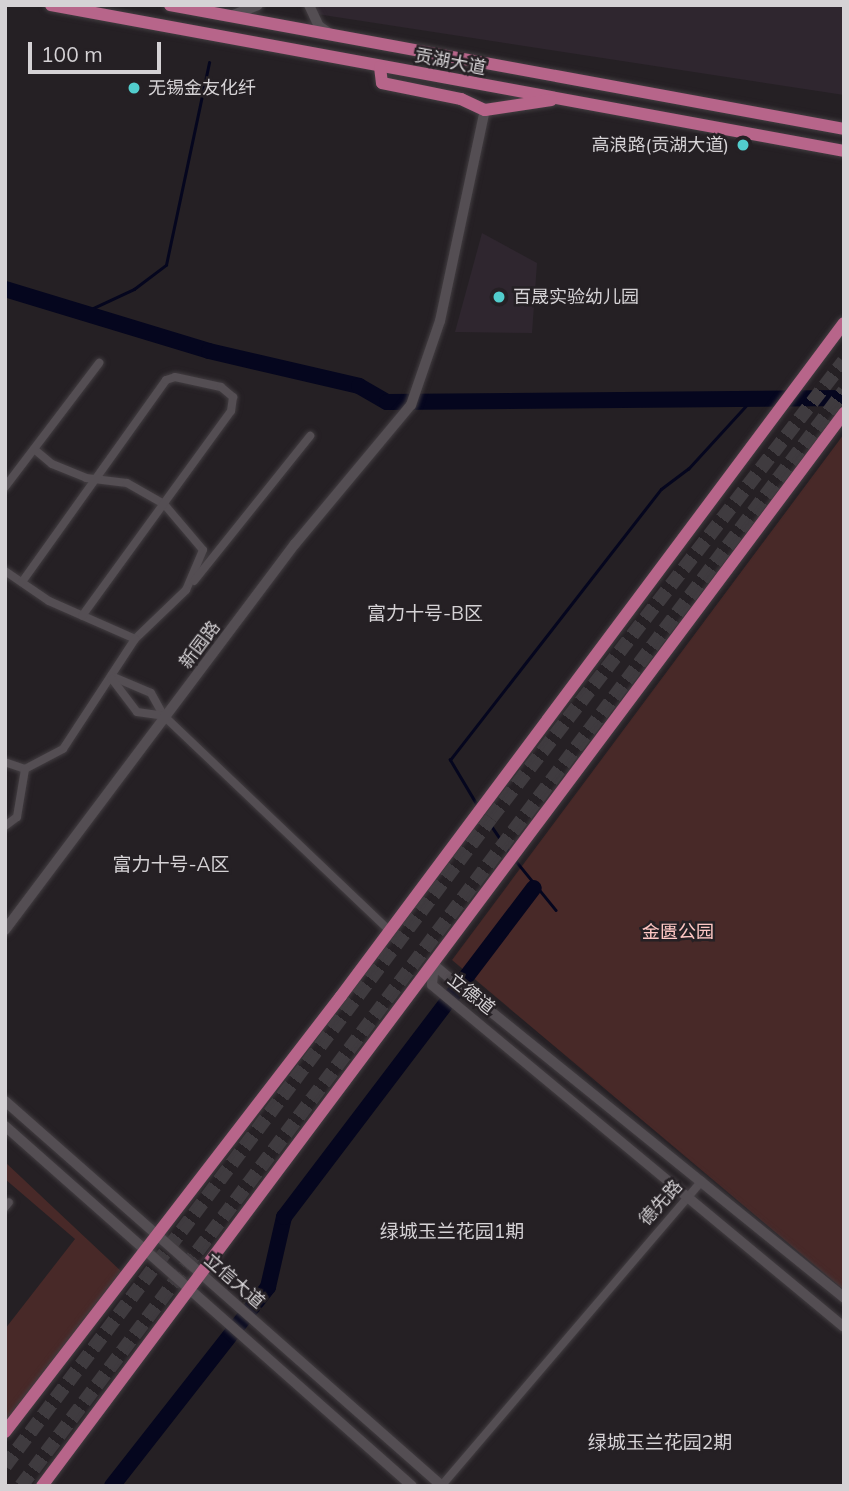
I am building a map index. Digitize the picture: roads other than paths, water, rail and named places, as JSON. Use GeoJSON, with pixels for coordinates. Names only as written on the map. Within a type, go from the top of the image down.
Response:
{"type":"FeatureCollection","features":[{"type":"Feature","properties":{"kind":"main road","name":"贡湖大道"},"geometry":{"type":"LineString","coordinates":[[51,5],[844,151]]}},
{"type":"Feature","properties":{"kind":"main road","name":"贡湖大道"},"geometry":{"type":"LineString","coordinates":[[170,5],[844,129]]}},
{"type":"Feature","properties":{"kind":"main road"},"geometry":{"type":"LineString","coordinates":[[380,67],[382,83],[461,99],[484,110],[553,99]]}},
{"type":"Feature","properties":{"kind":"main road"},"geometry":{"type":"LineString","coordinates":[[5,1432],[388,930],[844,323]]}},
{"type":"Feature","properties":{"kind":"main road"},"geometry":{"type":"LineString","coordinates":[[43,1486],[844,413]]}},
{"type":"Feature","properties":{"kind":"street"},"geometry":{"type":"LineString","coordinates":[[232,16],[257,5]]}},
{"type":"Feature","properties":{"kind":"street"},"geometry":{"type":"LineString","coordinates":[[309,5],[319,26],[334,37]]}},
{"type":"Feature","properties":{"kind":"street","name":"新园路"},"geometry":{"type":"LineString","coordinates":[[5,930],[165,718],[293,542],[394,424],[421,381],[484,110]]}},
{"type":"Feature","properties":{"kind":"street"},"geometry":{"type":"LineString","coordinates":[[5,487],[99,363]]}},
{"type":"Feature","properties":{"kind":"street"},"geometry":{"type":"LineString","coordinates":[[22,582],[166,380],[175,377],[221,387],[233,397],[230,411],[82,615]]}},
{"type":"Feature","properties":{"kind":"street"},"geometry":{"type":"LineString","coordinates":[[5,762],[25,769],[63,748],[135,639],[187,590],[310,436]]}},
{"type":"Feature","properties":{"kind":"street"},"geometry":{"type":"LineString","coordinates":[[34,449],[52,464],[97,480],[127,483],[164,504],[203,550],[187,590]]}},
{"type":"Feature","properties":{"kind":"street"},"geometry":{"type":"LineString","coordinates":[[5,571],[82,615],[135,639]]}},
{"type":"Feature","properties":{"kind":"street"},"geometry":{"type":"LineString","coordinates":[[111,676],[137,712],[165,718]]}},
{"type":"Feature","properties":{"kind":"street"},"geometry":{"type":"LineString","coordinates":[[111,676],[151,693],[165,718],[388,930]]}},
{"type":"Feature","properties":{"kind":"street","name":"新园路"},"geometry":{"type":"LineString","coordinates":[[5,924],[165,718]]}},
{"type":"Feature","properties":{"kind":"street"},"geometry":{"type":"LineString","coordinates":[[5,833],[17,817],[25,769]]}},
{"type":"Feature","properties":{"kind":"street"},"geometry":{"type":"LineString","coordinates":[[5,826],[17,817]]}},
{"type":"Feature","properties":{"kind":"street","name":"立德道"},"geometry":{"type":"LineString","coordinates":[[434,965],[844,1298]]}},
{"type":"Feature","properties":{"kind":"street","name":"立德道"},"geometry":{"type":"LineString","coordinates":[[434,965],[432,985],[844,1327]]}},
{"type":"Feature","properties":{"kind":"street","name":"立信大道"},"geometry":{"type":"LineString","coordinates":[[5,1101],[230,1302],[444,1486]]}},
{"type":"Feature","properties":{"kind":"street","name":"立信大道"},"geometry":{"type":"LineString","coordinates":[[5,1126],[254,1343],[412,1486]]}},
{"type":"Feature","properties":{"kind":"street","name":"德先路"},"geometry":{"type":"LineString","coordinates":[[444,1486],[702,1181]]}},
{"type":"Feature","properties":{"kind":"waterway"},"geometry":{"type":"LineString","coordinates":[[85,312],[134,289],[166,265],[209,63]]}},
{"type":"Feature","properties":{"kind":"waterway"},"geometry":{"type":"LineString","coordinates":[[5,289],[209,351],[359,386],[387,402],[844,398]]}},
{"type":"Feature","properties":{"kind":"waterway"},"geometry":{"type":"LineString","coordinates":[[478,807],[450,760],[661,489],[688,469],[754,397]]}},
{"type":"Feature","properties":{"kind":"waterway"},"geometry":{"type":"LineString","coordinates":[[482,812],[510,853]]}},
{"type":"Feature","properties":{"kind":"waterway"},"geometry":{"type":"LineString","coordinates":[[516,861],[556,910]]}},
{"type":"Feature","properties":{"kind":"waterway"},"geometry":{"type":"LineString","coordinates":[[112,1486],[268,1287],[284,1217],[534,888]]}},
{"type":"Feature","properties":{"kind":"tunnel"},"geometry":{"type":"LineString","coordinates":[[5,1466],[491,818],[844,361]]}},
{"type":"Feature","properties":{"kind":"tunnel"},"geometry":{"type":"LineString","coordinates":[[21,1486],[844,391]]}},
{"type":"Feature","properties":{"kind":"place","name":"无锡金友化纤"},"geometry":{"type":"Point","coordinates":[134,88]}},
{"type":"Feature","properties":{"kind":"place","name":"高浪路(贡湖大道)"},"geometry":{"type":"Point","coordinates":[743,145]}},
{"type":"Feature","properties":{"kind":"place","name":"百晟实验幼儿园"},"geometry":{"type":"Point","coordinates":[499,297]}},
{"type":"Feature","properties":{"kind":"district","name":"富力十号-B区"},"geometry":{"type":"Point","coordinates":[425,614]}},
{"type":"Feature","properties":{"kind":"district","name":"富力十号-A区"},"geometry":{"type":"Point","coordinates":[171,865]}},
{"type":"Feature","properties":{"kind":"district","name":"绿城玉兰花园1期"},"geometry":{"type":"Point","coordinates":[452,1232]}},
{"type":"Feature","properties":{"kind":"district","name":"绿城玉兰花园2期"},"geometry":{"type":"Point","coordinates":[660,1443]}},
{"type":"Feature","properties":{"kind":"park label","name":"金匮公园"},"geometry":{"type":"Point","coordinates":[678,932]}}]}
